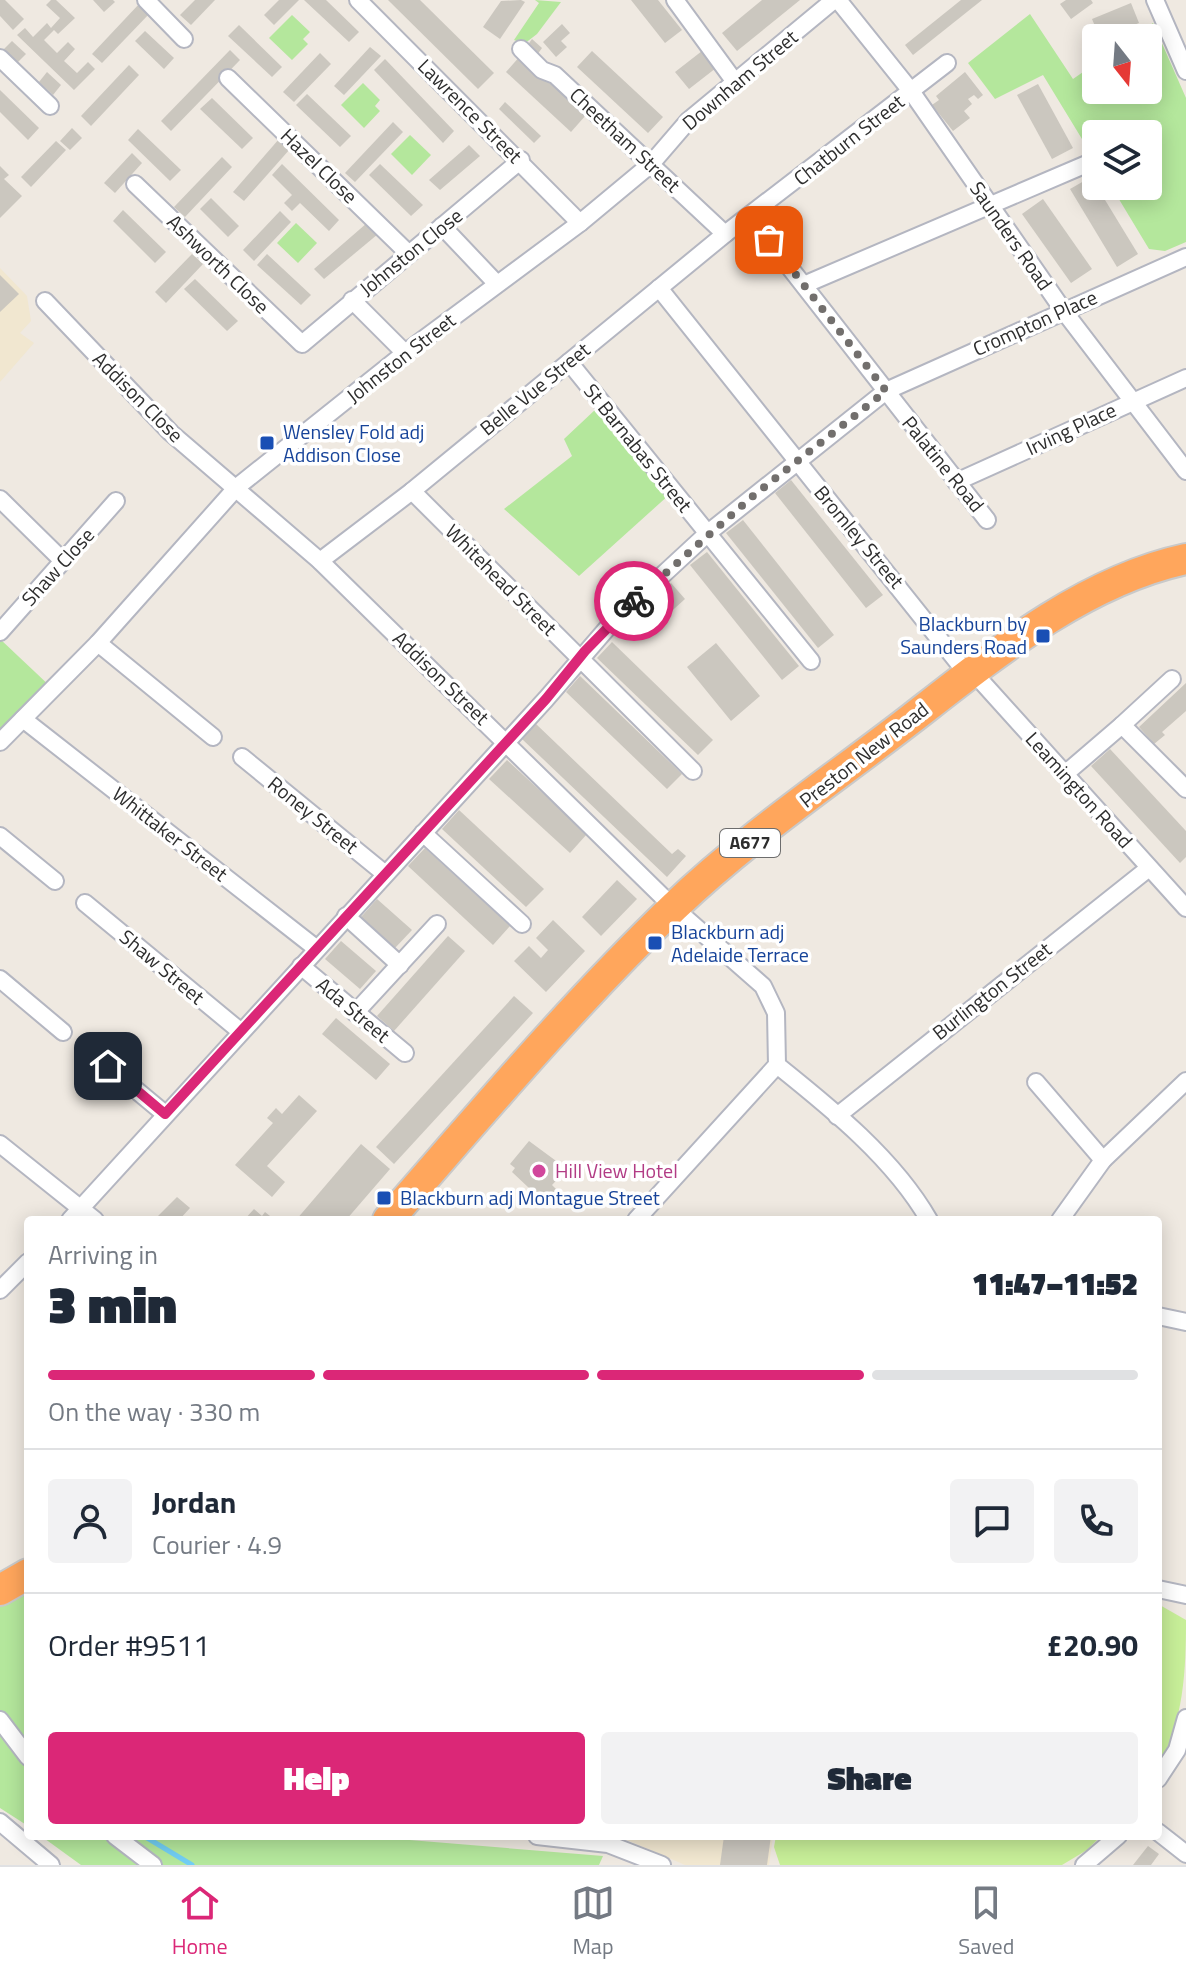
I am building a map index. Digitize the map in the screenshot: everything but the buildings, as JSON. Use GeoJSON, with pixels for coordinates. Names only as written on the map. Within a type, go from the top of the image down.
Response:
{"type":"FeatureCollection","features":[{"type":"Feature","properties":{"kind":"highway","name":"Preston New Road"},"geometry":{"type":"LineString","coordinates":[[392,1216],[576,1006],[673,907],[970,673],[1097,593],[1135,575],[1186,559]]}},
{"type":"Feature","properties":{"kind":"highway"},"geometry":{"type":"LineString","coordinates":[[0,1590],[24,1576]]}},
{"type":"Feature","properties":{"kind":"street"},"geometry":{"type":"LineString","coordinates":[[146,0],[184,39]]}},
{"type":"Feature","properties":{"kind":"street","name":"Lawrence Street"},"geometry":{"type":"LineString","coordinates":[[358,0],[521,160],[580,223]]}},
{"type":"Feature","properties":{"kind":"street"},"geometry":{"type":"LineString","coordinates":[[675,0],[735,82]]}},
{"type":"Feature","properties":{"kind":"street","name":"Downham Street"},"geometry":{"type":"LineString","coordinates":[[651,164],[688,121],[836,0]]}},
{"type":"Feature","properties":{"kind":"street","name":"Saunders Road"},"geometry":{"type":"LineString","coordinates":[[836,0],[911,91],[1063,310],[1186,471]]}},
{"type":"Feature","properties":{"kind":"street"},"geometry":{"type":"LineString","coordinates":[[1155,0],[1186,71]]}},
{"type":"Feature","properties":{"kind":"street","name":"Cheetham Street"},"geometry":{"type":"LineString","coordinates":[[521,49],[542,70],[555,75],[725,234]]}},
{"type":"Feature","properties":{"kind":"street"},"geometry":{"type":"LineString","coordinates":[[0,58],[50,106]]}},
{"type":"Feature","properties":{"kind":"street","name":"Chatburn Street"},"geometry":{"type":"LineString","coordinates":[[751,218],[947,63]]}},
{"type":"Feature","properties":{"kind":"street","name":"Hazel Close"},"geometry":{"type":"LineString","coordinates":[[228,78],[409,254]]}},
{"type":"Feature","properties":{"kind":"street","name":"Johnston Close"},"geometry":{"type":"LineString","coordinates":[[302,344],[521,160]]}},
{"type":"Feature","properties":{"kind":"street","name":"Johnston Street"},"geometry":{"type":"LineString","coordinates":[[0,742],[98,643],[237,487],[405,353],[580,223],[651,164]]}},
{"type":"Feature","properties":{"kind":"street"},"geometry":{"type":"LineString","coordinates":[[806,284],[1082,166]]}},
{"type":"Feature","properties":{"kind":"street","name":"Ashworth Close"},"geometry":{"type":"LineString","coordinates":[[135,184],[302,344]]}},
{"type":"Feature","properties":{"kind":"street","name":"Belle Vue Street"},"geometry":{"type":"LineString","coordinates":[[320,561],[412,491],[725,234],[751,218]]}},
{"type":"Feature","properties":{"kind":"street","name":"Palatine Road"},"geometry":{"type":"LineString","coordinates":[[751,218],[806,284],[987,520]]}},
{"type":"Feature","properties":{"kind":"street"},"geometry":{"type":"LineString","coordinates":[[442,226],[497,284]]}},
{"type":"Feature","properties":{"kind":"street","name":"Crompton Place"},"geometry":{"type":"LineString","coordinates":[[76,1214],[616,618],[708,533],[886,391],[1186,257]]}},
{"type":"Feature","properties":{"kind":"street","name":"Bromley Street"},"geometry":{"type":"LineString","coordinates":[[659,288],[795,462],[970,673]]}},
{"type":"Feature","properties":{"kind":"street"},"geometry":{"type":"LineString","coordinates":[[352,300],[405,353]]}},
{"type":"Feature","properties":{"kind":"street","name":"Addison Close"},"geometry":{"type":"LineString","coordinates":[[45,301],[171,433],[237,487]]}},
{"type":"Feature","properties":{"kind":"street","name":"St Barnabas Street"},"geometry":{"type":"LineString","coordinates":[[569,362],[811,661]]}},
{"type":"Feature","properties":{"kind":"street","name":"Irving Place"},"geometry":{"type":"LineString","coordinates":[[956,482],[1186,378]]}},
{"type":"Feature","properties":{"kind":"street","name":"Addison Street"},"geometry":{"type":"LineString","coordinates":[[237,487],[320,561],[673,907],[763,986],[776,1013],[777,1065]]}},
{"type":"Feature","properties":{"kind":"street","name":"Whitehead Street"},"geometry":{"type":"LineString","coordinates":[[412,491],[693,771]]}},
{"type":"Feature","properties":{"kind":"street"},"geometry":{"type":"LineString","coordinates":[[0,499],[63,561]]}},
{"type":"Feature","properties":{"kind":"street","name":"Shaw Close"},"geometry":{"type":"LineString","coordinates":[[0,632],[116,501]]}},
{"type":"Feature","properties":{"kind":"street"},"geometry":{"type":"LineString","coordinates":[[98,643],[213,737]]}},
{"type":"Feature","properties":{"kind":"street","name":"Leamington Road"},"geometry":{"type":"LineString","coordinates":[[970,673],[1186,908]]}},
{"type":"Feature","properties":{"kind":"street"},"geometry":{"type":"LineString","coordinates":[[1065,774],[1172,679]]}},
{"type":"Feature","properties":{"kind":"street","name":"Whittaker Street"},"geometry":{"type":"LineString","coordinates":[[23,719],[317,949]]}},
{"type":"Feature","properties":{"kind":"street"},"geometry":{"type":"LineString","coordinates":[[1122,725],[1186,789]]}},
{"type":"Feature","properties":{"kind":"street","name":"Roney Street"},"geometry":{"type":"LineString","coordinates":[[242,757],[384,873]]}},
{"type":"Feature","properties":{"kind":"street"},"geometry":{"type":"LineString","coordinates":[[423,833],[522,924]]}},
{"type":"Feature","properties":{"kind":"street"},"geometry":{"type":"LineString","coordinates":[[0,836],[55,881]]}},
{"type":"Feature","properties":{"kind":"street","name":"Burlington Street"},"geometry":{"type":"LineString","coordinates":[[837,1116],[1149,868]]}},
{"type":"Feature","properties":{"kind":"street","name":"Shaw Street"},"geometry":{"type":"LineString","coordinates":[[85,903],[240,1031]]}},
{"type":"Feature","properties":{"kind":"street"},"geometry":{"type":"LineString","coordinates":[[346,916],[400,965]]}},
{"type":"Feature","properties":{"kind":"street"},"geometry":{"type":"LineString","coordinates":[[355,1013],[437,924]]}},
{"type":"Feature","properties":{"kind":"street","name":"Ada Street"},"geometry":{"type":"LineString","coordinates":[[301,966],[405,1053]]}},
{"type":"Feature","properties":{"kind":"street"},"geometry":{"type":"LineString","coordinates":[[0,979],[63,1032]]}},
{"type":"Feature","properties":{"kind":"street"},"geometry":{"type":"LineString","coordinates":[[88,1050],[165,1114]]}},
{"type":"Feature","properties":{"kind":"street"},"geometry":{"type":"LineString","coordinates":[[640,1216],[777,1065],[837,1116],[913,1191],[927,1216]]}},
{"type":"Feature","properties":{"kind":"street"},"geometry":{"type":"LineString","coordinates":[[1063,1216],[1103,1160],[1186,1081]]}},
{"type":"Feature","properties":{"kind":"street"},"geometry":{"type":"LineString","coordinates":[[1036,1082],[1103,1160]]}},
{"type":"Feature","properties":{"kind":"street"},"geometry":{"type":"LineString","coordinates":[[0,1144],[76,1214]]}},
{"type":"Feature","properties":{"kind":"street"},"geometry":{"type":"LineString","coordinates":[[0,1290],[24,1266]]}},
{"type":"Feature","properties":{"kind":"street"},"geometry":{"type":"LineString","coordinates":[[1162,1317],[1186,1322]]}},
{"type":"Feature","properties":{"kind":"street"},"geometry":{"type":"LineString","coordinates":[[1162,1590],[1186,1595]]}},
{"type":"Feature","properties":{"kind":"street"},"geometry":{"type":"LineString","coordinates":[[1162,1773],[1177,1750],[1186,1718]]}},
{"type":"Feature","properties":{"kind":"street"},"geometry":{"type":"LineString","coordinates":[[0,1720],[24,1752]]}},
{"type":"Feature","properties":{"kind":"street"},"geometry":{"type":"LineString","coordinates":[[0,1822],[51,1865]]}},
{"type":"Feature","properties":{"kind":"street"},"geometry":{"type":"LineString","coordinates":[[1162,1835],[1186,1854]]}},
{"type":"Feature","properties":{"kind":"street"},"geometry":{"type":"LineString","coordinates":[[120,1840],[153,1865]]}},
{"type":"Feature","properties":{"kind":"street"},"geometry":{"type":"LineString","coordinates":[[572,1840],[608,1844],[662,1865]]}},
{"type":"Feature","properties":{"kind":"street"},"geometry":{"type":"LineString","coordinates":[[1084,1865],[1113,1840]]}},
{"type":"Feature","properties":{"kind":"shaded area"},"geometry":{"type":"Polygon","coordinates":[[[0,268],[27,296],[31,321],[20,333],[34,343],[0,382],[0,268]]]}},
{"type":"Feature","properties":{"kind":"shaded area"},"geometry":{"type":"Polygon","coordinates":[[[627,1840],[772,1840],[769,1865],[685,1865],[627,1840]]]}},
{"type":"Feature","properties":{"kind":"green space"},"geometry":{"type":"Polygon","coordinates":[[[535,0],[561,2],[537,34],[524,44],[514,40],[539,3],[535,0]]]}},
{"type":"Feature","properties":{"kind":"green space"},"geometry":{"type":"Polygon","coordinates":[[[1030,14],[1073,79],[1082,73],[1082,104],[1162,104],[1162,43],[1186,98],[1186,242],[1165,251],[1149,249],[1119,200],[1162,200],[1162,120],[1082,120],[1082,139],[1043,75],[995,99],[968,63],[1030,14]]]}},
{"type":"Feature","properties":{"kind":"green space"},"geometry":{"type":"Polygon","coordinates":[[[292,15],[310,32],[303,39],[308,44],[292,60],[269,38],[292,15]]]}},
{"type":"Feature","properties":{"kind":"green space"},"geometry":{"type":"Polygon","coordinates":[[[363,83],[380,100],[375,106],[380,111],[364,128],[341,105],[363,83]]]}},
{"type":"Feature","properties":{"kind":"green space"},"geometry":{"type":"Polygon","coordinates":[[[410,135],[431,155],[412,175],[391,154],[410,135]]]}},
{"type":"Feature","properties":{"kind":"green space"},"geometry":{"type":"Polygon","coordinates":[[[296,223],[317,243],[298,263],[277,243],[296,223]]]}},
{"type":"Feature","properties":{"kind":"green space"},"geometry":{"type":"Polygon","coordinates":[[[597,408],[670,494],[579,576],[504,509],[572,456],[564,439],[597,408]]]}},
{"type":"Feature","properties":{"kind":"green space"},"geometry":{"type":"Polygon","coordinates":[[[0,639],[53,689],[0,735],[0,639]]]}},
{"type":"Feature","properties":{"kind":"green space"},"geometry":{"type":"Polygon","coordinates":[[[24,1593],[24,1823],[0,1808],[0,1602],[24,1593]]]}},
{"type":"Feature","properties":{"kind":"green space"},"geometry":{"type":"Polygon","coordinates":[[[1162,1606],[1186,1620],[1182,1695],[1162,1758],[1162,1606]]]}},
{"type":"Feature","properties":{"kind":"green space"},"geometry":{"type":"Polygon","coordinates":[[[47,1840],[409,1840],[603,1856],[599,1865],[81,1865],[47,1840]]]}},
{"type":"Feature","properties":{"kind":"green space"},"geometry":{"type":"Polygon","coordinates":[[[775,1840],[1097,1840],[1062,1865],[780,1865],[774,1847],[775,1840]]]}},
{"type":"Feature","properties":{"kind":"waterway"},"geometry":{"type":"LineString","coordinates":[[151,1840],[192,1865]]}},
{"type":"Feature","properties":{"kind":"way so far"},"geometry":{"type":"LineString","coordinates":[[634,601],[708,533],[886,391],[769,240]]}},
{"type":"Feature","properties":{"kind":"place","name":"Wensley Fold adj Addison Close"},"geometry":{"type":"Point","coordinates":[267,443]}},
{"type":"Feature","properties":{"kind":"place","name":"Blackburn by Saunders Road"},"geometry":{"type":"Point","coordinates":[1043,636]}},
{"type":"Feature","properties":{"kind":"place","name":"Blackburn adj Adelaide Terrace"},"geometry":{"type":"Point","coordinates":[655,943]}},
{"type":"Feature","properties":{"kind":"place","name":"Hill View Hotel"},"geometry":{"type":"Point","coordinates":[539,1171]}},
{"type":"Feature","properties":{"kind":"place","name":"Blackburn adj Montague Street"},"geometry":{"type":"Point","coordinates":[384,1198]}},
{"type":"Feature","properties":{"kind":"route"},"geometry":{"type":"LineString","coordinates":[[108,1066],[165,1114],[546,699],[585,651],[634,601]]}}]}
